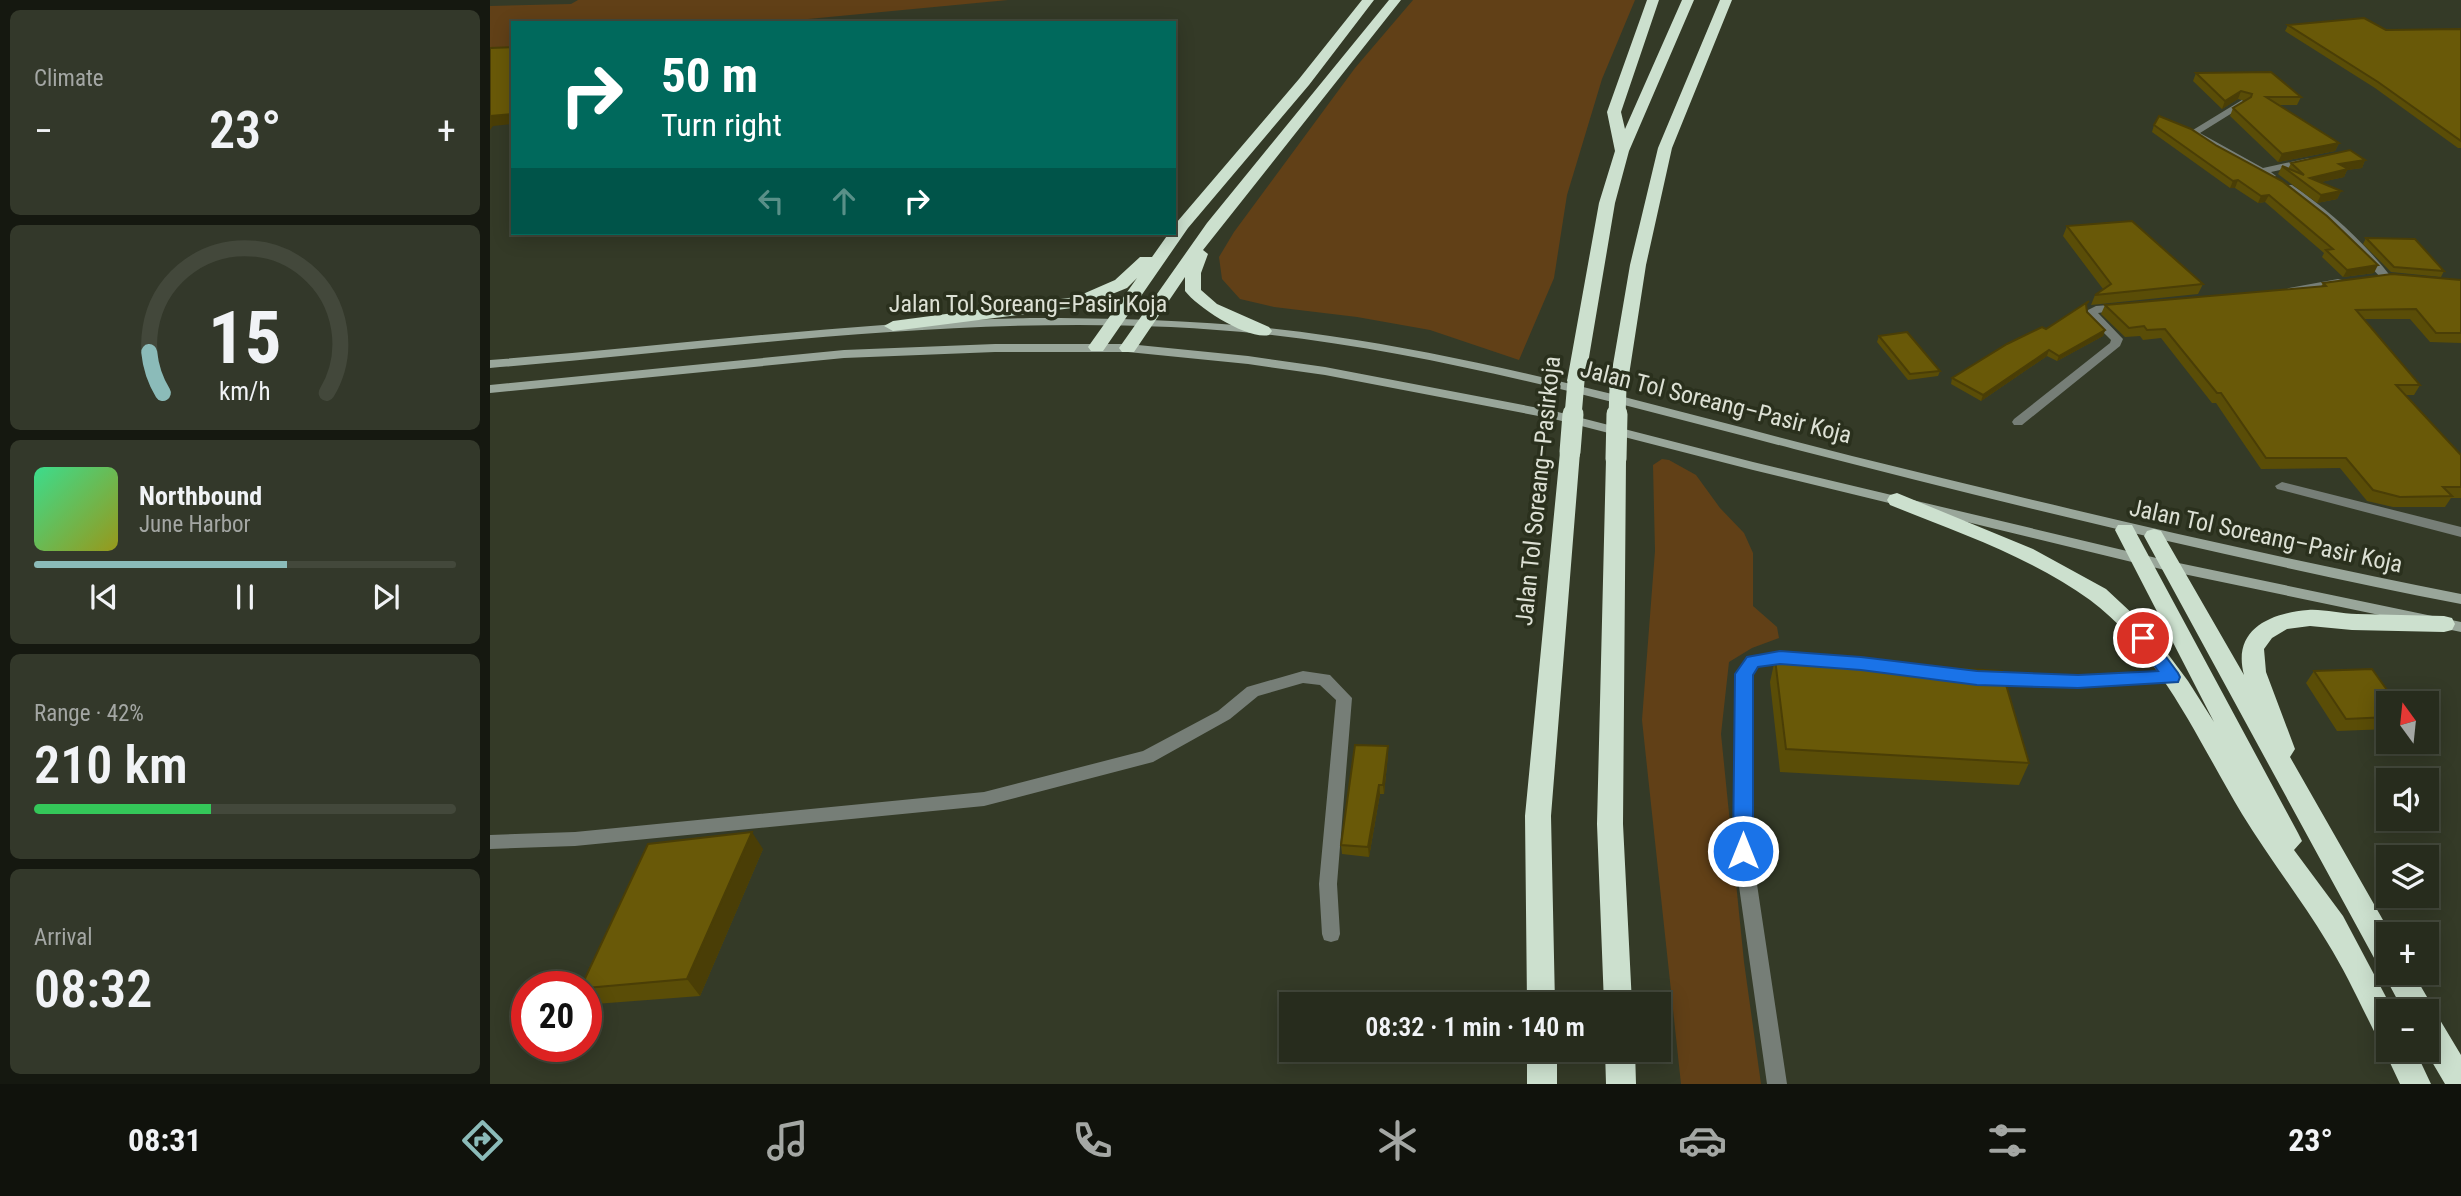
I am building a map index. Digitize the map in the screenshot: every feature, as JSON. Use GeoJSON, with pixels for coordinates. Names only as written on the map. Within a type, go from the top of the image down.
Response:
{"type":"FeatureCollection","features":[{"type":"Feature","properties":{"kind":"highway"},"geometry":{"type":"LineString","coordinates":[[1177,230],[1304,82],[1368,0]]}},
{"type":"Feature","properties":{"kind":"highway"},"geometry":{"type":"LineString","coordinates":[[1128,348],[1212,226],[1395,0]]}},
{"type":"Feature","properties":{"kind":"highway"},"geometry":{"type":"LineString","coordinates":[[1622,151],[1614,112],[1653,0]]}},
{"type":"Feature","properties":{"kind":"highway","name":"Jalan Tol Soreang–Pasirkoja"},"geometry":{"type":"LineString","coordinates":[[1541,992],[1538,816],[1576,381],[1607,203],[1622,151],[1688,0]]}},
{"type":"Feature","properties":{"kind":"highway"},"geometry":{"type":"LineString","coordinates":[[1617,992],[1610,824],[1618,388],[1638,265],[1665,148],[1726,0]]}},
{"type":"Feature","properties":{"kind":"highway"},"geometry":{"type":"LineString","coordinates":[[1212,226],[1192,274],[1193,291],[1211,308],[1263,331]]}},
{"type":"Feature","properties":{"kind":"highway"},"geometry":{"type":"LineString","coordinates":[[893,326],[1080,302],[1121,284],[1172,235]]}},
{"type":"Feature","properties":{"kind":"highway"},"geometry":{"type":"LineString","coordinates":[[1097,347],[1174,235]]}},
{"type":"Feature","properties":{"kind":"highway"},"geometry":{"type":"LineString","coordinates":[[1897,500],[2025,554],[2100,597],[2143,638],[2172,677],[2245,797],[2339,936]]}},
{"type":"Feature","properties":{"kind":"highway"},"geometry":{"type":"LineString","coordinates":[[2125,530],[2376,1006]]}},
{"type":"Feature","properties":{"kind":"highway"},"geometry":{"type":"LineString","coordinates":[[2154,536],[2376,935]]}},
{"type":"Feature","properties":{"kind":"highway"},"geometry":{"type":"LineString","coordinates":[[2311,820],[2254,672],[2252,648],[2264,632],[2282,622],[2310,618],[2453,625]]}},
{"type":"Feature","properties":{"kind":"highway"},"geometry":{"type":"LineString","coordinates":[[2439,1045],[2461,1083]]}},
{"type":"Feature","properties":{"kind":"highway"},"geometry":{"type":"LineString","coordinates":[[1542,1062],[1542,1084]]}},
{"type":"Feature","properties":{"kind":"highway"},"geometry":{"type":"LineString","coordinates":[[1620,1062],[1621,1084]]}},
{"type":"Feature","properties":{"kind":"highway"},"geometry":{"type":"LineString","coordinates":[[2405,1062],[2416,1084]]}},
{"type":"Feature","properties":{"kind":"street"},"geometry":{"type":"LineString","coordinates":[[2242,103],[2193,133],[2262,170],[2313,204],[2350,236],[2388,279]]}},
{"type":"Feature","properties":{"kind":"street"},"geometry":{"type":"LineString","coordinates":[[2262,170],[2319,159]]}},
{"type":"Feature","properties":{"kind":"street"},"geometry":{"type":"LineString","coordinates":[[2280,292],[2354,281]]}},
{"type":"Feature","properties":{"kind":"street"},"geometry":{"type":"LineString","coordinates":[[2018,422],[2116,344],[2117,339],[2093,316],[2092,311],[2138,305]]}},
{"type":"Feature","properties":{"kind":"street","name":"Jalan Tol Soreang–Pasir Koja"},"geometry":{"type":"LineString","coordinates":[[490,364],[893,326],[1114,321],[1263,331],[1347,343],[1557,385],[2125,530],[2323,574],[2461,599]]}},
{"type":"Feature","properties":{"kind":"street","name":"Jalan Tol Soreang–Pasir Koja"},"geometry":{"type":"LineString","coordinates":[[490,389],[844,354],[1097,347],[1300,367],[1465,396],[1553,415],[2169,566],[2453,625]]}},
{"type":"Feature","properties":{"kind":"street"},"geometry":{"type":"LineString","coordinates":[[2282,486],[2461,532]]}},
{"type":"Feature","properties":{"kind":"street"},"geometry":{"type":"LineString","coordinates":[[1777,1084],[1743,851],[1744,674],[1753,661],[1780,657],[1900,668]]}},
{"type":"Feature","properties":{"kind":"street"},"geometry":{"type":"LineString","coordinates":[[1964,676],[2078,681],[2172,677]]}},
{"type":"Feature","properties":{"kind":"street"},"geometry":{"type":"LineString","coordinates":[[490,842],[575,839],[984,799],[1147,757],[1224,715],[1253,691],[1303,677],[1324,678],[1343,698],[1328,884],[1331,934]]}},
{"type":"Feature","properties":{"kind":"shaded area"},"geometry":{"type":"Polygon","coordinates":[[[578,0],[1008,0],[787,21],[511,21],[511,49],[490,53],[490,6],[571,4],[578,0]]]}},
{"type":"Feature","properties":{"kind":"shaded area"},"geometry":{"type":"Polygon","coordinates":[[[1413,0],[1635,0],[1602,79],[1567,195],[1554,278],[1519,360],[1430,330],[1357,317],[1274,307],[1240,299],[1222,279],[1219,257],[1234,232],[1355,68],[1413,0]]]}},
{"type":"Feature","properties":{"kind":"shaded area"},"geometry":{"type":"Polygon","coordinates":[[[1662,459],[1696,475],[1720,508],[1744,533],[1753,553],[1753,606],[1777,627],[1779,638],[1752,648],[1729,662],[1721,734],[1744,962],[1761,1084],[1681,1084],[1642,720],[1655,551],[1653,465],[1662,459]]]}},
{"type":"Feature","properties":{"kind":"building"},"geometry":{"type":"Polygon","coordinates":[[[2364,18],[2386,30],[2461,29],[2461,141],[2378,82],[2288,25],[2364,18]]]}},
{"type":"Feature","properties":{"kind":"building"},"geometry":{"type":"Polygon","coordinates":[[[511,47],[511,114],[490,116],[490,48],[511,47]]]}},
{"type":"Feature","properties":{"kind":"building"},"geometry":{"type":"Polygon","coordinates":[[[2271,72],[2301,97],[2266,97],[2339,143],[2282,154],[2233,108],[2252,94],[2241,91],[2225,101],[2196,73],[2271,72]]]}},
{"type":"Feature","properties":{"kind":"building"},"geometry":{"type":"Polygon","coordinates":[[[2159,116],[2191,129],[2282,181],[2327,216],[2378,265],[2347,270],[2326,250],[2333,249],[2269,195],[2261,196],[2238,180],[2233,181],[2154,125],[2159,116]]]}},
{"type":"Feature","properties":{"kind":"building"},"geometry":{"type":"Polygon","coordinates":[[[2350,150],[2365,160],[2339,164],[2348,169],[2310,178],[2341,191],[2321,195],[2282,166],[2304,175],[2291,163],[2350,150]]]}},
{"type":"Feature","properties":{"kind":"building"},"geometry":{"type":"Polygon","coordinates":[[[2132,221],[2203,284],[2095,295],[2111,284],[2067,226],[2132,221]]]}},
{"type":"Feature","properties":{"kind":"building"},"geometry":{"type":"Polygon","coordinates":[[[2366,238],[2415,239],[2444,271],[2394,267],[2366,238]]]}},
{"type":"Feature","properties":{"kind":"building"},"geometry":{"type":"Polygon","coordinates":[[[2392,274],[2461,280],[2461,333],[2436,333],[2416,309],[2356,310],[2420,385],[2396,385],[2461,455],[2461,487],[2443,487],[2452,496],[2400,497],[2373,490],[2346,458],[2266,458],[2221,393],[2217,393],[2165,329],[2147,330],[2144,326],[2129,328],[2105,305],[2326,286],[2323,283],[2392,274]]]}},
{"type":"Feature","properties":{"kind":"building"},"geometry":{"type":"Polygon","coordinates":[[[2089,301],[2086,304],[2087,312],[2105,330],[2059,356],[2049,350],[1983,395],[1952,378],[2007,344],[2042,327],[2046,329],[2089,301]]]}},
{"type":"Feature","properties":{"kind":"building"},"geometry":{"type":"Polygon","coordinates":[[[1907,332],[1940,371],[1910,374],[1879,336],[1907,332]]]}},
{"type":"Feature","properties":{"kind":"building"},"geometry":{"type":"Polygon","coordinates":[[[1775,659],[2002,671],[2029,763],[1786,749],[1775,659]]]}},
{"type":"Feature","properties":{"kind":"building"},"geometry":{"type":"Polygon","coordinates":[[[2372,669],[2388,691],[2376,691],[2376,718],[2346,719],[2314,671],[2372,669]]]}},
{"type":"Feature","properties":{"kind":"building"},"geometry":{"type":"Polygon","coordinates":[[[1355,745],[1388,746],[1383,785],[1379,785],[1368,847],[1341,845],[1355,745]]]}},
{"type":"Feature","properties":{"kind":"building"},"geometry":{"type":"Polygon","coordinates":[[[752,832],[687,979],[602,987],[602,971],[588,971],[648,844],[752,832]]]}},
{"type":"Feature","properties":{"kind":"route"},"geometry":{"type":"LineString","coordinates":[[1743,851],[1744,674],[1753,661],[1780,657],[1861,663],[1977,678],[2078,681],[2172,677],[2143,638]]}}]}
